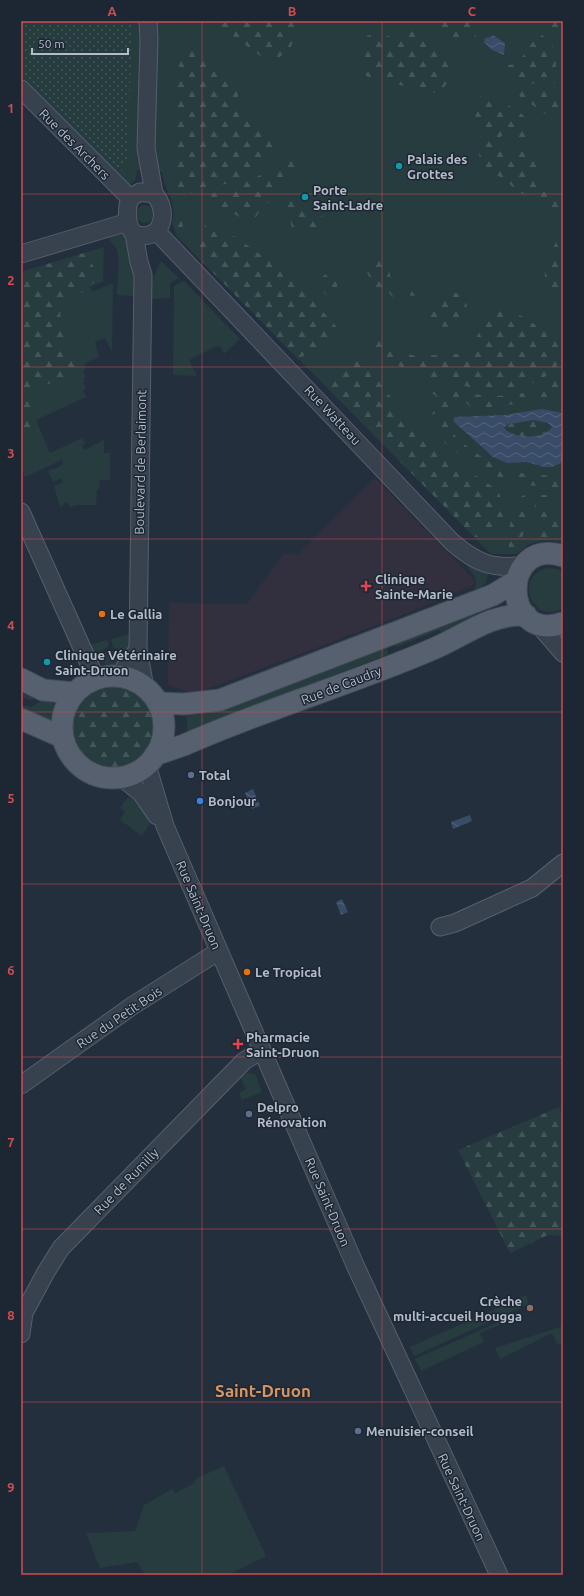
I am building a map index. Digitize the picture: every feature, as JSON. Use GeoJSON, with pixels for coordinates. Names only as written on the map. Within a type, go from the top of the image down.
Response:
{"type":"FeatureCollection","features":[{"type":"Feature","properties":{"kind":"main road"},"geometry":{"type":"LineString","coordinates":[[151,696],[184,704],[220,700],[493,595],[520,573],[535,557],[555,554],[563,556]]}},
{"type":"Feature","properties":{"kind":"main road"},"geometry":{"type":"LineString","coordinates":[[520,573],[516,600],[531,619]]}},
{"type":"Feature","properties":{"kind":"main road","name":"Rue de Caudry"},"geometry":{"type":"LineString","coordinates":[[151,760],[434,649],[492,619],[513,615],[551,625],[563,623]]}},
{"type":"Feature","properties":{"kind":"main road"},"geometry":{"type":"LineString","coordinates":[[109,676],[122,677],[134,681],[151,696],[164,727],[161,742],[151,760],[136,772],[121,777],[99,776],[84,770],[68,752],[62,737],[63,714],[67,703],[85,684],[96,679],[109,676]]}},
{"type":"Feature","properties":{"kind":"main road"},"geometry":{"type":"LineString","coordinates":[[21,679],[42,690],[75,693]]}},
{"type":"Feature","properties":{"kind":"main road"},"geometry":{"type":"LineString","coordinates":[[21,719],[62,737]]}},
{"type":"Feature","properties":{"kind":"street"},"geometry":{"type":"LineString","coordinates":[[148,21],[149,39],[146,148],[154,194]]}},
{"type":"Feature","properties":{"kind":"street"},"geometry":{"type":"LineString","coordinates":[[149,39],[159,21]]}},
{"type":"Feature","properties":{"kind":"street","name":"Rue des Archers"},"geometry":{"type":"LineString","coordinates":[[21,89],[132,196]]}},
{"type":"Feature","properties":{"kind":"street"},"geometry":{"type":"LineString","coordinates":[[131,228],[128,209],[146,148]]}},
{"type":"Feature","properties":{"kind":"street"},"geometry":{"type":"LineString","coordinates":[[21,254],[131,228],[145,236],[155,234],[161,223],[161,210],[158,198],[154,194],[147,192],[132,196]]}},
{"type":"Feature","properties":{"kind":"street","name":"Boulevard de Berlaimont"},"geometry":{"type":"LineString","coordinates":[[131,228],[143,274],[138,650],[151,696]]}},
{"type":"Feature","properties":{"kind":"street","name":"Boulevard de Berlaimont"},"geometry":{"type":"LineString","coordinates":[[143,274],[149,262],[155,234]]}},
{"type":"Feature","properties":{"kind":"street","name":"Rue Watteau"},"geometry":{"type":"LineString","coordinates":[[155,234],[452,542],[472,557],[489,565],[506,567],[520,573]]}},
{"type":"Feature","properties":{"kind":"street"},"geometry":{"type":"LineString","coordinates":[[21,512],[96,679]]}},
{"type":"Feature","properties":{"kind":"street"},"geometry":{"type":"LineString","coordinates":[[531,619],[563,653]]}},
{"type":"Feature","properties":{"kind":"street"},"geometry":{"type":"LineString","coordinates":[[122,677],[124,669],[138,650]]}},
{"type":"Feature","properties":{"kind":"street","name":"Rue Saint-Druon"},"geometry":{"type":"LineString","coordinates":[[151,760],[165,826],[355,1264],[499,1575]]}},
{"type":"Feature","properties":{"kind":"street","name":"Rue Saint-Druon"},"geometry":{"type":"LineString","coordinates":[[121,777],[141,793],[165,826]]}},
{"type":"Feature","properties":{"kind":"street"},"geometry":{"type":"LineString","coordinates":[[440,927],[455,923],[532,888],[563,863]]}},
{"type":"Feature","properties":{"kind":"street","name":"Rue du Petit Bois"},"geometry":{"type":"LineString","coordinates":[[21,1085],[132,1006],[219,951]]}},
{"type":"Feature","properties":{"kind":"street","name":"Rue de Rumilly"},"geometry":{"type":"LineString","coordinates":[[21,1334],[24,1313],[61,1248],[244,1061],[262,1050]]}},
{"type":"Feature","properties":{"kind":"shaded area","name":"Clinique Sainte-Marie"},"geometry":{"type":"Polygon","coordinates":[[[375,478],[475,581],[472,586],[395,618],[194,694],[168,685],[169,603],[247,604],[284,553],[297,555],[375,478]]]}},
{"type":"Feature","properties":{"kind":"green space"},"geometry":{"type":"Polygon","coordinates":[[[21,21],[563,21],[563,542],[542,540],[530,544],[516,554],[491,554],[177,236],[173,224],[172,204],[162,172],[154,170],[137,170],[134,182],[126,185],[21,78],[21,21]]]}},
{"type":"Feature","properties":{"kind":"green space"},"geometry":{"type":"Polygon","coordinates":[[[21,21],[133,21],[127,157],[124,167],[120,171],[115,172],[111,170],[21,78],[21,21]]]}},
{"type":"Feature","properties":{"kind":"green space"},"geometry":{"type":"Polygon","coordinates":[[[216,21],[297,21],[297,28],[294,42],[286,53],[280,57],[266,60],[221,27],[216,21]]]}},
{"type":"Feature","properties":{"kind":"green space"},"geometry":{"type":"Polygon","coordinates":[[[426,21],[481,21],[476,34],[476,39],[462,41],[449,38],[426,21]]]}},
{"type":"Feature","properties":{"kind":"green space"},"geometry":{"type":"Polygon","coordinates":[[[537,21],[563,21],[563,39],[537,21]]]}},
{"type":"Feature","properties":{"kind":"green space"},"geometry":{"type":"Polygon","coordinates":[[[413,29],[448,57],[451,68],[450,77],[438,94],[377,80],[358,72],[362,46],[367,36],[382,34],[402,41],[413,29]]]}},
{"type":"Feature","properties":{"kind":"green space"},"geometry":{"type":"Polygon","coordinates":[[[542,35],[550,41],[554,50],[556,69],[554,84],[516,83],[508,71],[508,65],[517,64],[537,36],[542,35]]]}},
{"type":"Feature","properties":{"kind":"green space"},"geometry":{"type":"Polygon","coordinates":[[[189,46],[197,55],[236,86],[238,96],[243,107],[280,143],[279,149],[275,156],[254,172],[238,180],[188,194],[181,194],[173,176],[176,156],[177,71],[184,53],[189,46]]]}},
{"type":"Feature","properties":{"kind":"green space"},"geometry":{"type":"Polygon","coordinates":[[[516,89],[552,89],[563,92],[563,126],[515,93],[516,89]]]}},
{"type":"Feature","properties":{"kind":"green space"},"geometry":{"type":"Polygon","coordinates":[[[491,94],[497,99],[494,105],[485,112],[485,116],[487,118],[492,117],[507,105],[520,112],[526,118],[528,134],[526,138],[520,141],[515,139],[512,134],[506,133],[501,136],[501,141],[507,147],[526,148],[538,155],[542,179],[563,197],[563,210],[560,220],[554,218],[546,203],[540,196],[537,196],[532,201],[481,163],[476,139],[479,141],[481,136],[475,115],[474,103],[482,96],[491,94]]]}},
{"type":"Feature","properties":{"kind":"green space"},"geometry":{"type":"Polygon","coordinates":[[[286,156],[298,164],[296,176],[281,182],[273,199],[261,209],[256,217],[242,219],[218,206],[211,200],[211,194],[250,181],[286,156]]]}},
{"type":"Feature","properties":{"kind":"green space"},"geometry":{"type":"Polygon","coordinates":[[[292,194],[296,197],[297,202],[309,210],[312,209],[314,197],[318,197],[318,209],[326,225],[317,238],[309,236],[304,225],[301,223],[297,227],[299,232],[298,234],[293,233],[289,215],[281,210],[281,202],[285,196],[292,194]]]}},
{"type":"Feature","properties":{"kind":"green space"},"geometry":{"type":"Polygon","coordinates":[[[141,205],[149,205],[154,210],[152,221],[149,223],[141,223],[136,218],[136,210],[141,205]]]}},
{"type":"Feature","properties":{"kind":"green space"},"geometry":{"type":"Polygon","coordinates":[[[181,209],[184,236],[198,236],[207,223],[211,220],[280,268],[304,290],[341,332],[326,344],[298,359],[177,236],[172,222],[176,212],[181,209]]]}},
{"type":"Feature","properties":{"kind":"green space"},"geometry":{"type":"Polygon","coordinates":[[[119,233],[126,235],[135,245],[135,296],[117,295],[118,255],[116,248],[110,240],[110,234],[119,233]]]}},
{"type":"Feature","properties":{"kind":"green space"},"geometry":{"type":"Polygon","coordinates":[[[557,234],[563,236],[563,299],[547,281],[545,274],[545,268],[555,245],[557,234]]]}},
{"type":"Feature","properties":{"kind":"green space"},"geometry":{"type":"Polygon","coordinates":[[[104,247],[103,283],[101,282],[90,287],[92,292],[113,283],[112,352],[105,338],[95,342],[99,357],[84,364],[86,370],[83,371],[86,377],[83,378],[85,381],[83,382],[86,388],[83,390],[86,397],[36,420],[50,453],[82,438],[85,444],[82,445],[84,450],[104,440],[104,453],[110,453],[110,480],[100,480],[99,490],[97,490],[96,505],[76,505],[70,507],[67,502],[60,507],[54,486],[63,482],[62,478],[53,482],[48,471],[63,465],[62,460],[25,477],[21,468],[21,272],[104,247]]]}},
{"type":"Feature","properties":{"kind":"green space"},"geometry":{"type":"Polygon","coordinates":[[[87,252],[99,280],[87,286],[89,290],[69,298],[68,304],[61,309],[60,314],[67,344],[79,369],[75,375],[70,378],[48,384],[40,388],[35,393],[33,399],[34,414],[40,431],[21,439],[21,272],[87,252]]]}},
{"type":"Feature","properties":{"kind":"green space"},"geometry":{"type":"Polygon","coordinates":[[[373,255],[384,259],[387,263],[394,287],[400,289],[418,284],[420,287],[419,295],[412,296],[404,292],[398,298],[394,298],[388,292],[376,292],[367,272],[373,255]]]}},
{"type":"Feature","properties":{"kind":"green space"},"geometry":{"type":"Polygon","coordinates":[[[161,261],[179,278],[170,283],[170,298],[151,299],[152,281],[161,261]]]}},
{"type":"Feature","properties":{"kind":"green space"},"geometry":{"type":"Polygon","coordinates":[[[334,267],[340,269],[341,276],[336,288],[328,297],[315,283],[334,267]]]}},
{"type":"Feature","properties":{"kind":"green space"},"geometry":{"type":"Polygon","coordinates":[[[184,281],[240,339],[224,354],[221,347],[217,346],[189,360],[197,376],[173,375],[174,286],[184,281]]]}},
{"type":"Feature","properties":{"kind":"green space"},"geometry":{"type":"Polygon","coordinates":[[[446,292],[455,293],[462,296],[467,306],[466,313],[458,323],[448,327],[443,327],[432,324],[426,316],[428,304],[446,292]]]}},
{"type":"Feature","properties":{"kind":"green space"},"geometry":{"type":"Polygon","coordinates":[[[504,307],[520,315],[547,333],[560,348],[563,356],[548,374],[527,385],[501,389],[474,388],[419,374],[394,364],[375,354],[375,345],[382,338],[387,337],[406,353],[415,356],[460,354],[467,350],[472,344],[489,318],[504,307]]]}},
{"type":"Feature","properties":{"kind":"green space"},"geometry":{"type":"Polygon","coordinates":[[[356,351],[411,422],[436,448],[461,468],[491,485],[500,495],[503,516],[496,527],[490,531],[487,531],[484,530],[475,520],[469,522],[469,525],[491,554],[326,386],[356,351]]]}},
{"type":"Feature","properties":{"kind":"green space"},"geometry":{"type":"Polygon","coordinates":[[[563,375],[563,402],[544,399],[521,402],[519,394],[541,389],[563,375]]]}},
{"type":"Feature","properties":{"kind":"green space"},"geometry":{"type":"Polygon","coordinates":[[[430,386],[468,394],[498,396],[512,394],[515,404],[487,408],[471,408],[463,399],[449,396],[448,398],[453,403],[452,405],[442,411],[429,415],[426,413],[426,410],[434,407],[437,400],[435,395],[427,392],[430,386]]]}},
{"type":"Feature","properties":{"kind":"green space"},"geometry":{"type":"Polygon","coordinates":[[[448,412],[447,421],[452,432],[461,441],[484,458],[508,470],[520,473],[534,475],[563,474],[563,487],[544,487],[508,480],[491,474],[475,465],[445,443],[432,429],[432,422],[448,412]]]}},
{"type":"Feature","properties":{"kind":"green space"},"geometry":{"type":"Polygon","coordinates":[[[528,420],[548,423],[552,427],[543,434],[536,436],[521,436],[509,432],[504,428],[508,424],[528,420]]]}},
{"type":"Feature","properties":{"kind":"green space"},"geometry":{"type":"Polygon","coordinates":[[[524,495],[527,495],[525,504],[526,527],[518,549],[522,550],[516,554],[511,554],[509,549],[510,522],[519,499],[524,495]]]}},
{"type":"Feature","properties":{"kind":"green space"},"geometry":{"type":"Polygon","coordinates":[[[532,495],[555,495],[548,499],[547,506],[550,512],[563,516],[563,534],[557,535],[554,540],[538,541],[541,529],[532,495]]]}},
{"type":"Feature","properties":{"kind":"green space"},"geometry":{"type":"Polygon","coordinates":[[[466,564],[488,573],[486,582],[483,586],[474,590],[476,582],[466,564]]]}},
{"type":"Feature","properties":{"kind":"green space"},"geometry":{"type":"Polygon","coordinates":[[[547,568],[558,569],[563,572],[563,608],[552,612],[543,611],[536,606],[531,598],[529,589],[531,581],[536,573],[547,568]]]}},
{"type":"Feature","properties":{"kind":"green space"},"geometry":{"type":"Polygon","coordinates":[[[472,611],[476,621],[446,636],[439,630],[397,647],[394,641],[472,611]]]}},
{"type":"Feature","properties":{"kind":"green space"},"geometry":{"type":"Polygon","coordinates":[[[130,634],[131,649],[129,654],[113,647],[111,639],[130,634]]]}},
{"type":"Feature","properties":{"kind":"green space"},"geometry":{"type":"Polygon","coordinates":[[[107,640],[109,646],[94,655],[89,645],[107,640]]]}},
{"type":"Feature","properties":{"kind":"green space"},"geometry":{"type":"Polygon","coordinates":[[[385,644],[389,654],[187,732],[187,712],[385,644]]]}},
{"type":"Feature","properties":{"kind":"green space"},"geometry":{"type":"Polygon","coordinates":[[[112,651],[126,658],[113,665],[99,662],[104,653],[112,651]]]}},
{"type":"Feature","properties":{"kind":"green space"},"geometry":{"type":"Polygon","coordinates":[[[21,685],[38,693],[35,698],[31,700],[21,697],[21,685]]]}},
{"type":"Feature","properties":{"kind":"green space"},"geometry":{"type":"Polygon","coordinates":[[[112,686],[128,689],[142,698],[151,712],[154,728],[151,744],[142,758],[128,767],[112,770],[96,767],[82,758],[73,744],[70,728],[73,712],[82,698],[96,689],[112,686]]]}},
{"type":"Feature","properties":{"kind":"green space"},"geometry":{"type":"Polygon","coordinates":[[[44,696],[53,699],[54,703],[50,725],[21,713],[21,705],[31,707],[41,701],[44,696]]]}},
{"type":"Feature","properties":{"kind":"green space"},"geometry":{"type":"Polygon","coordinates":[[[128,797],[140,804],[148,816],[150,824],[142,836],[120,820],[125,812],[120,808],[128,797]]]}},
{"type":"Feature","properties":{"kind":"green space"},"geometry":{"type":"Polygon","coordinates":[[[246,1073],[255,1074],[262,1092],[242,1100],[239,1093],[246,1089],[240,1077],[246,1073]]]}},
{"type":"Feature","properties":{"kind":"green space"},"geometry":{"type":"Polygon","coordinates":[[[559,1107],[563,1118],[563,1236],[548,1235],[510,1253],[458,1150],[559,1107]]]}},
{"type":"Feature","properties":{"kind":"green space"},"geometry":{"type":"Polygon","coordinates":[[[526,1295],[529,1304],[414,1356],[410,1347],[526,1295]]]}},
{"type":"Feature","properties":{"kind":"green space"},"geometry":{"type":"Polygon","coordinates":[[[512,1316],[512,1319],[480,1333],[484,1342],[421,1371],[415,1359],[512,1316]]]}},
{"type":"Feature","properties":{"kind":"green space"},"geometry":{"type":"Polygon","coordinates":[[[563,1326],[563,1342],[558,1345],[552,1333],[500,1359],[495,1348],[563,1326]]]}},
{"type":"Feature","properties":{"kind":"green space"},"geometry":{"type":"Polygon","coordinates":[[[224,1466],[266,1556],[228,1575],[145,1575],[137,1562],[100,1568],[86,1533],[135,1531],[144,1505],[172,1489],[175,1493],[193,1484],[197,1478],[224,1466]]]}},
{"type":"Feature","properties":{"kind":"water"},"geometry":{"type":"Polygon","coordinates":[[[493,35],[505,43],[504,55],[492,50],[484,42],[485,38],[493,35]]]}},
{"type":"Feature","properties":{"kind":"water"},"geometry":{"type":"Polygon","coordinates":[[[542,409],[563,413],[563,462],[552,467],[544,467],[527,462],[507,463],[493,457],[453,421],[455,417],[505,415],[542,409]],[[534,420],[508,424],[504,428],[509,432],[521,436],[536,436],[543,434],[552,427],[548,423],[534,420]]]}},
{"type":"Feature","properties":{"kind":"water"},"geometry":{"type":"Polygon","coordinates":[[[253,789],[260,806],[252,809],[245,793],[253,789]]]}},
{"type":"Feature","properties":{"kind":"water"},"geometry":{"type":"Polygon","coordinates":[[[470,815],[472,821],[453,829],[451,822],[470,815]]]}},
{"type":"Feature","properties":{"kind":"water"},"geometry":{"type":"Polygon","coordinates":[[[342,899],[348,912],[341,915],[336,902],[342,899]]]}},
{"type":"Feature","properties":{"kind":"place","name":"Palais des Grottes"},"geometry":{"type":"Point","coordinates":[399,166]}},
{"type":"Feature","properties":{"kind":"place","name":"Porte Saint-Ladre"},"geometry":{"type":"Point","coordinates":[305,197]}},
{"type":"Feature","properties":{"kind":"place","name":"Clinique Sainte-Marie"},"geometry":{"type":"Point","coordinates":[366,586]}},
{"type":"Feature","properties":{"kind":"place","name":"Le Gallia"},"geometry":{"type":"Point","coordinates":[102,614]}},
{"type":"Feature","properties":{"kind":"place","name":"Clinique Vétérinaire Saint-Druon"},"geometry":{"type":"Point","coordinates":[47,662]}},
{"type":"Feature","properties":{"kind":"place","name":"Total"},"geometry":{"type":"Point","coordinates":[191,775]}},
{"type":"Feature","properties":{"kind":"place","name":"Bonjour"},"geometry":{"type":"Point","coordinates":[200,801]}},
{"type":"Feature","properties":{"kind":"place","name":"Le Tropical"},"geometry":{"type":"Point","coordinates":[247,972]}},
{"type":"Feature","properties":{"kind":"place","name":"Pharmacie Saint-Druon"},"geometry":{"type":"Point","coordinates":[238,1044]}},
{"type":"Feature","properties":{"kind":"place","name":"Delpro Rénovation"},"geometry":{"type":"Point","coordinates":[249,1114]}},
{"type":"Feature","properties":{"kind":"place","name":"Crèche multi-accueil Hougga"},"geometry":{"type":"Point","coordinates":[530,1308]}},
{"type":"Feature","properties":{"kind":"place","name":"Menuisier-conseil"},"geometry":{"type":"Point","coordinates":[358,1431]}},
{"type":"Feature","properties":{"kind":"district","name":"Saint-Druon"},"geometry":{"type":"Point","coordinates":[263,1391]}}]}
